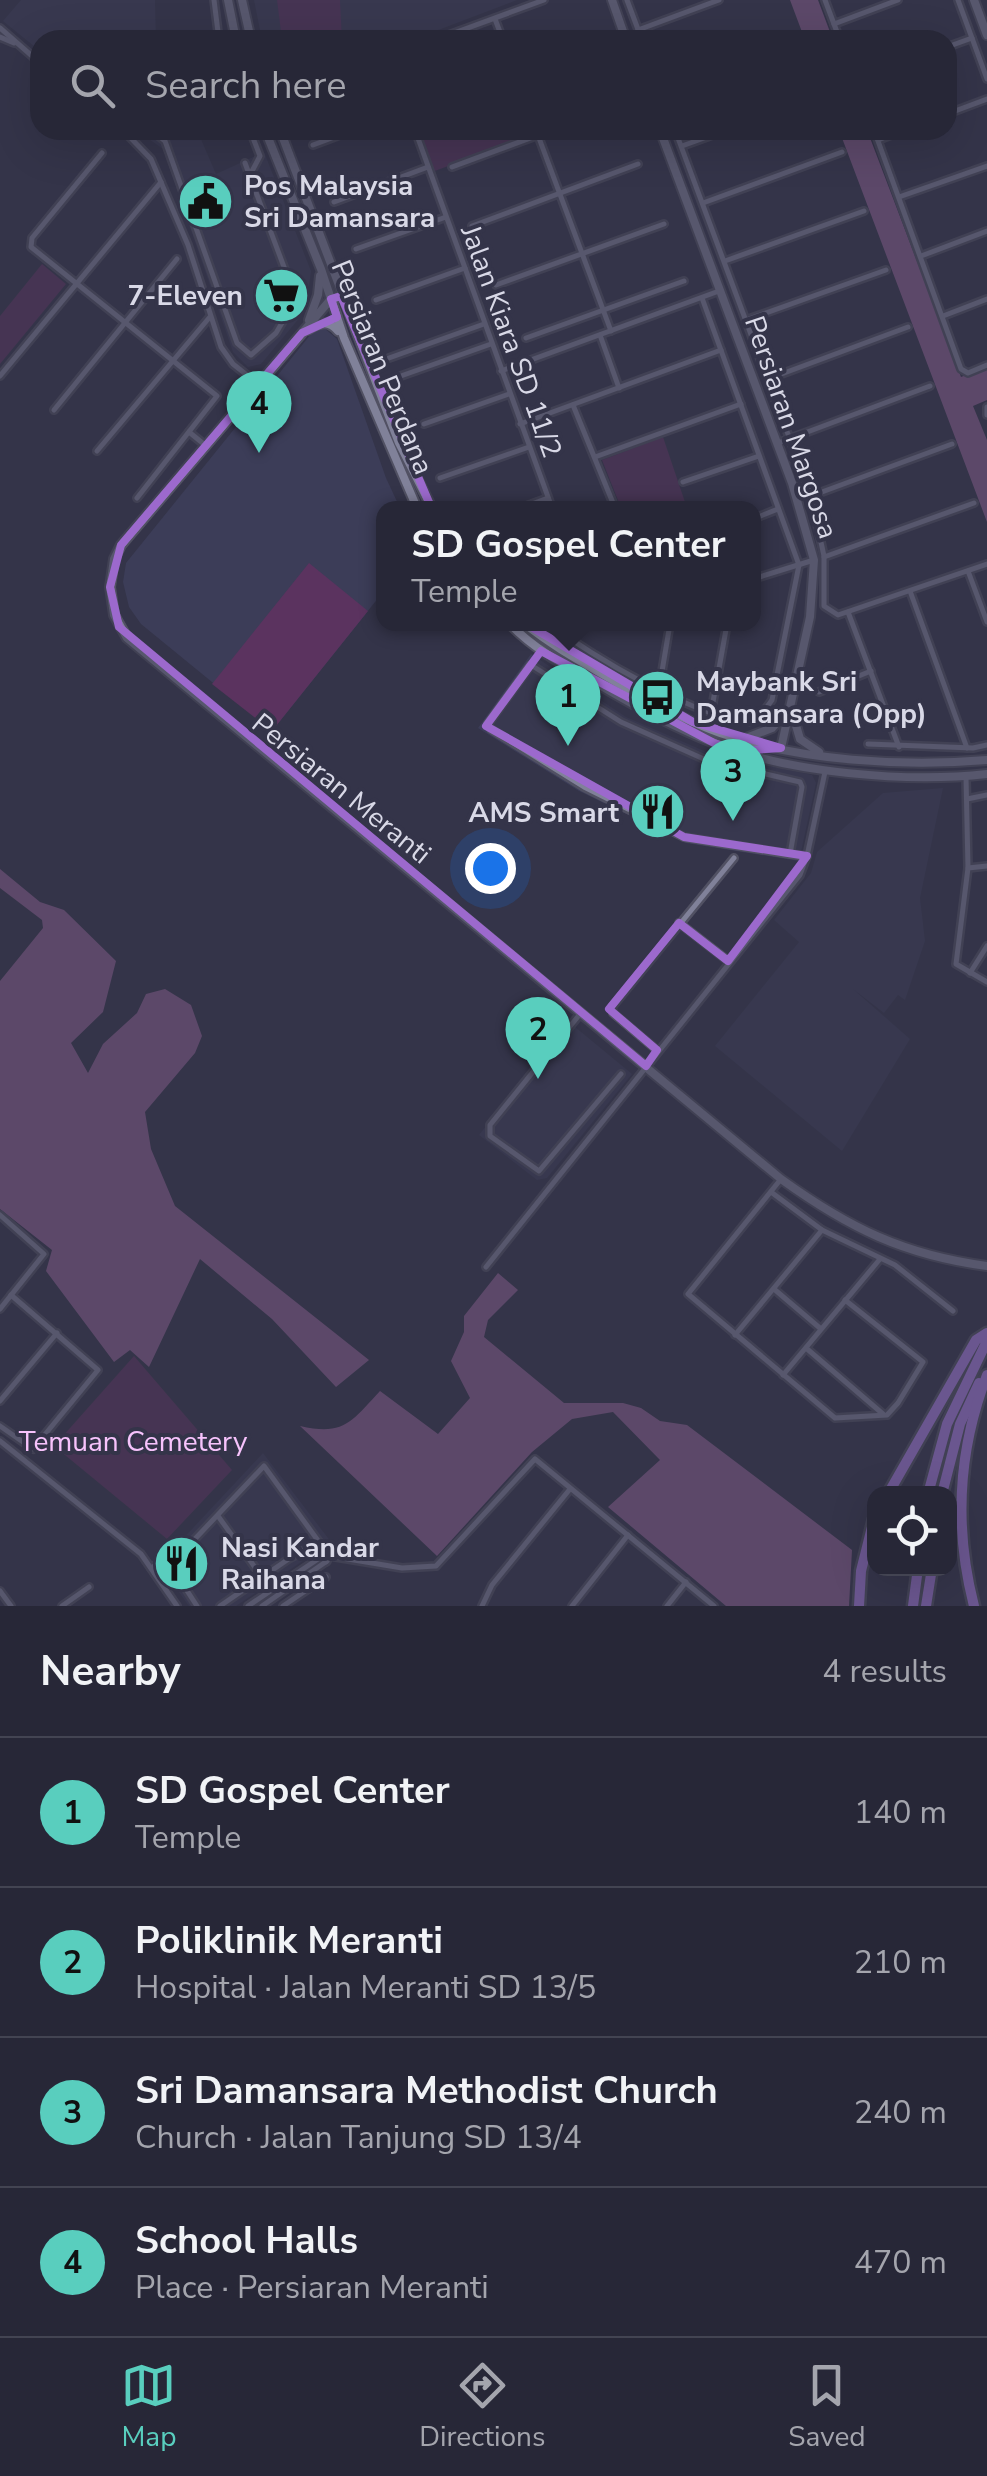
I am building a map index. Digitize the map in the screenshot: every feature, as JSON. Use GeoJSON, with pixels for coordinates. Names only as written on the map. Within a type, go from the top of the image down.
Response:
{"type":"FeatureCollection","features":[{"type":"Feature","properties":{"kind":"highway"},"geometry":{"type":"LineString","coordinates":[[893,1486],[976,1340],[987,1333]]}},
{"type":"Feature","properties":{"kind":"highway"},"geometry":{"type":"LineString","coordinates":[[930,1486],[947,1424],[987,1342]]}},
{"type":"Feature","properties":{"kind":"highway"},"geometry":{"type":"LineString","coordinates":[[944,1486],[960,1424],[987,1372]]}},
{"type":"Feature","properties":{"kind":"highway"},"geometry":{"type":"LineString","coordinates":[[974,1606],[963,1560],[962,1482],[974,1414],[987,1372]]}},
{"type":"Feature","properties":{"kind":"highway"},"geometry":{"type":"LineString","coordinates":[[858,1606],[867,1547]]}},
{"type":"Feature","properties":{"kind":"highway"},"geometry":{"type":"LineString","coordinates":[[913,1606],[917,1576]]}},
{"type":"Feature","properties":{"kind":"highway"},"geometry":{"type":"LineString","coordinates":[[926,1606],[931,1576]]}},
{"type":"Feature","properties":{"kind":"main road"},"geometry":{"type":"LineString","coordinates":[[228,0],[234,30]]}},
{"type":"Feature","properties":{"kind":"main road"},"geometry":{"type":"LineString","coordinates":[[242,0],[249,30]]}},
{"type":"Feature","properties":{"kind":"main road"},"geometry":{"type":"LineString","coordinates":[[612,0],[622,30]]}},
{"type":"Feature","properties":{"kind":"main road"},"geometry":{"type":"LineString","coordinates":[[974,0],[987,35]]}},
{"type":"Feature","properties":{"kind":"main road","name":"Persiaran Perdana"},"geometry":{"type":"LineString","coordinates":[[269,140],[320,269],[429,501]]}},
{"type":"Feature","properties":{"kind":"main road","name":"Persiaran Perdana"},"geometry":{"type":"LineString","coordinates":[[283,140],[336,298],[344,338],[414,501]]}},
{"type":"Feature","properties":{"kind":"main road","name":"Persiaran Margosa"},"geometry":{"type":"LineString","coordinates":[[664,140],[777,443],[814,560],[810,618],[782,748]]}},
{"type":"Feature","properties":{"kind":"main road"},"geometry":{"type":"LineString","coordinates":[[302,333],[318,295],[320,269]]}},
{"type":"Feature","properties":{"kind":"main road","name":"Persiaran Meranti"},"geometry":{"type":"LineString","coordinates":[[336,298],[256,384],[120,545],[114,559],[111,602],[118,627],[136,648],[781,1179],[824,1210],[886,1241],[938,1259],[987,1266]]}},
{"type":"Feature","properties":{"kind":"main road"},"geometry":{"type":"LineString","coordinates":[[302,333],[323,322],[331,324],[344,338]]}},
{"type":"Feature","properties":{"kind":"main road"},"geometry":{"type":"LineString","coordinates":[[518,631],[540,652],[633,704],[738,751],[821,768],[895,776],[987,774]]}},
{"type":"Feature","properties":{"kind":"main road"},"geometry":{"type":"LineString","coordinates":[[534,631],[641,696],[741,740],[880,763],[987,760]]}},
{"type":"Feature","properties":{"kind":"main road"},"geometry":{"type":"LineString","coordinates":[[741,740],[772,728],[791,706]]}},
{"type":"Feature","properties":{"kind":"main road"},"geometry":{"type":"LineString","coordinates":[[791,706],[800,738],[822,754]]}},
{"type":"Feature","properties":{"kind":"main road"},"geometry":{"type":"LineString","coordinates":[[738,751],[771,754],[782,748]]}},
{"type":"Feature","properties":{"kind":"main road"},"geometry":{"type":"LineString","coordinates":[[782,748],[788,755],[821,768]]}},
{"type":"Feature","properties":{"kind":"street"},"geometry":{"type":"LineString","coordinates":[[214,0],[218,30]]}},
{"type":"Feature","properties":{"kind":"street"},"geometry":{"type":"LineString","coordinates":[[462,30],[544,0]]}},
{"type":"Feature","properties":{"kind":"street"},"geometry":{"type":"LineString","coordinates":[[627,0],[638,30],[718,0]]}},
{"type":"Feature","properties":{"kind":"street"},"geometry":{"type":"LineString","coordinates":[[825,0],[836,30]]}},
{"type":"Feature","properties":{"kind":"street"},"geometry":{"type":"LineString","coordinates":[[834,24],[898,0]]}},
{"type":"Feature","properties":{"kind":"street"},"geometry":{"type":"LineString","coordinates":[[958,0],[987,79]]}},
{"type":"Feature","properties":{"kind":"street"},"geometry":{"type":"LineString","coordinates":[[495,18],[499,30]]}},
{"type":"Feature","properties":{"kind":"street"},"geometry":{"type":"LineString","coordinates":[[0,28],[30,54]]}},
{"type":"Feature","properties":{"kind":"street"},"geometry":{"type":"LineString","coordinates":[[0,37],[17,44]]}},
{"type":"Feature","properties":{"kind":"street"},"geometry":{"type":"LineString","coordinates":[[957,43],[972,38]]}},
{"type":"Feature","properties":{"kind":"street"},"geometry":{"type":"LineString","coordinates":[[957,110],[987,99]]}},
{"type":"Feature","properties":{"kind":"street"},"geometry":{"type":"LineString","coordinates":[[134,140],[144,149],[161,182],[227,357],[256,384]]}},
{"type":"Feature","properties":{"kind":"street"},"geometry":{"type":"LineString","coordinates":[[163,140],[237,343],[246,352],[256,353],[276,333],[296,300],[245,163]]}},
{"type":"Feature","properties":{"kind":"street"},"geometry":{"type":"LineString","coordinates":[[250,175],[260,156],[254,140]]}},
{"type":"Feature","properties":{"kind":"street"},"geometry":{"type":"LineString","coordinates":[[313,144],[324,140]]}},
{"type":"Feature","properties":{"kind":"street","name":"Jalan Kiara SD 11/2"},"geometry":{"type":"LineString","coordinates":[[419,140],[549,501]]}},
{"type":"Feature","properties":{"kind":"street"},"geometry":{"type":"LineString","coordinates":[[452,167],[520,140]]}},
{"type":"Feature","properties":{"kind":"street"},"geometry":{"type":"LineString","coordinates":[[540,140],[610,331]]}},
{"type":"Feature","properties":{"kind":"street"},"geometry":{"type":"LineString","coordinates":[[680,140],[812,496],[824,557],[822,601],[828,610],[838,615],[987,564]]}},
{"type":"Feature","properties":{"kind":"street"},"geometry":{"type":"LineString","coordinates":[[682,146],[698,140]]}},
{"type":"Feature","properties":{"kind":"street"},"geometry":{"type":"LineString","coordinates":[[878,140],[964,373],[987,365]]}},
{"type":"Feature","properties":{"kind":"street"},"geometry":{"type":"LineString","coordinates":[[703,203],[842,152]]}},
{"type":"Feature","properties":{"kind":"street"},"geometry":{"type":"LineString","coordinates":[[102,153],[30,244],[217,396],[137,498]]}},
{"type":"Feature","properties":{"kind":"street"},"geometry":{"type":"LineString","coordinates":[[472,226],[638,164]]}},
{"type":"Feature","properties":{"kind":"street"},"geometry":{"type":"LineString","coordinates":[[898,197],[987,166]]}},
{"type":"Feature","properties":{"kind":"street"},"geometry":{"type":"LineString","coordinates":[[334,202],[428,167]]}},
{"type":"Feature","properties":{"kind":"street"},"geometry":{"type":"LineString","coordinates":[[0,376],[161,182]]}},
{"type":"Feature","properties":{"kind":"street"},"geometry":{"type":"LineString","coordinates":[[724,261],[864,212]]}},
{"type":"Feature","properties":{"kind":"street"},"geometry":{"type":"LineString","coordinates":[[356,249],[446,217]]}},
{"type":"Feature","properties":{"kind":"street"},"geometry":{"type":"LineString","coordinates":[[496,284],[664,224]]}},
{"type":"Feature","properties":{"kind":"street"},"geometry":{"type":"LineString","coordinates":[[921,256],[987,231]]}},
{"type":"Feature","properties":{"kind":"street"},"geometry":{"type":"LineString","coordinates":[[188,246],[201,239]]}},
{"type":"Feature","properties":{"kind":"street"},"geometry":{"type":"LineString","coordinates":[[54,410],[177,259]]}},
{"type":"Feature","properties":{"kind":"street"},"geometry":{"type":"LineString","coordinates":[[376,300],[464,268]]}},
{"type":"Feature","properties":{"kind":"street"},"geometry":{"type":"LineString","coordinates":[[746,320],[886,270]]}},
{"type":"Feature","properties":{"kind":"street"},"geometry":{"type":"LineString","coordinates":[[526,338],[684,281]]}},
{"type":"Feature","properties":{"kind":"street"},"geometry":{"type":"LineString","coordinates":[[501,371],[720,291]]}},
{"type":"Feature","properties":{"kind":"street"},"geometry":{"type":"LineString","coordinates":[[562,631],[658,690],[711,713],[750,722],[761,716],[772,700],[799,565],[702,298]]}},
{"type":"Feature","properties":{"kind":"street"},"geometry":{"type":"LineString","coordinates":[[943,316],[987,299]]}},
{"type":"Feature","properties":{"kind":"street"},"geometry":{"type":"LineString","coordinates":[[97,450],[210,318]]}},
{"type":"Feature","properties":{"kind":"street"},"geometry":{"type":"LineString","coordinates":[[389,358],[484,324]]}},
{"type":"Feature","properties":{"kind":"street"},"geometry":{"type":"LineString","coordinates":[[768,379],[908,327]]}},
{"type":"Feature","properties":{"kind":"street"},"geometry":{"type":"LineString","coordinates":[[600,335],[619,388]]}},
{"type":"Feature","properties":{"kind":"street"},"geometry":{"type":"LineString","coordinates":[[398,377],[492,344]]}},
{"type":"Feature","properties":{"kind":"street"},"geometry":{"type":"LineString","coordinates":[[520,424],[721,350]]}},
{"type":"Feature","properties":{"kind":"street"},"geometry":{"type":"LineString","coordinates":[[777,443],[930,386]]}},
{"type":"Feature","properties":{"kind":"street"},"geometry":{"type":"LineString","coordinates":[[424,424],[510,394]]}},
{"type":"Feature","properties":{"kind":"street"},"geometry":{"type":"LineString","coordinates":[[595,457],[740,404]]}},
{"type":"Feature","properties":{"kind":"street"},"geometry":{"type":"LineString","coordinates":[[572,405],[611,501]]}},
{"type":"Feature","properties":{"kind":"street"},"geometry":{"type":"LineString","coordinates":[[987,407],[987,416]]}},
{"type":"Feature","properties":{"kind":"street"},"geometry":{"type":"LineString","coordinates":[[189,432],[205,445]]}},
{"type":"Feature","properties":{"kind":"street"},"geometry":{"type":"LineString","coordinates":[[812,496],[952,444]]}},
{"type":"Feature","properties":{"kind":"street"},"geometry":{"type":"LineString","coordinates":[[440,478],[529,447]]}},
{"type":"Feature","properties":{"kind":"street"},"geometry":{"type":"LineString","coordinates":[[684,482],[760,456]]}},
{"type":"Feature","properties":{"kind":"street"},"geometry":{"type":"LineString","coordinates":[[540,501],[548,498]]}},
{"type":"Feature","properties":{"kind":"street"},"geometry":{"type":"LineString","coordinates":[[824,557],[974,503]]}},
{"type":"Feature","properties":{"kind":"street"},"geometry":{"type":"LineString","coordinates":[[761,515],[779,508]]}},
{"type":"Feature","properties":{"kind":"street"},"geometry":{"type":"LineString","coordinates":[[761,577],[814,560]]}},
{"type":"Feature","properties":{"kind":"street"},"geometry":{"type":"LineString","coordinates":[[968,570],[987,622]]}},
{"type":"Feature","properties":{"kind":"street"},"geometry":{"type":"LineString","coordinates":[[910,590],[967,748]]}},
{"type":"Feature","properties":{"kind":"street"},"geometry":{"type":"LineString","coordinates":[[848,612],[898,747]]}},
{"type":"Feature","properties":{"kind":"street"},"geometry":{"type":"LineString","coordinates":[[658,690],[669,631]]}},
{"type":"Feature","properties":{"kind":"street"},"geometry":{"type":"LineString","coordinates":[[711,713],[726,631]]}},
{"type":"Feature","properties":{"kind":"street"},"geometry":{"type":"LineString","coordinates":[[540,652],[489,722],[491,729],[584,787],[684,837],[807,856]]}},
{"type":"Feature","properties":{"kind":"street"},"geometry":{"type":"LineString","coordinates":[[530,665],[620,722],[706,760],[800,782],[790,854]]}},
{"type":"Feature","properties":{"kind":"street"},"geometry":{"type":"LineString","coordinates":[[818,692],[870,672]]}},
{"type":"Feature","properties":{"kind":"street"},"geometry":{"type":"LineString","coordinates":[[868,744],[987,746]]}},
{"type":"Feature","properties":{"kind":"street"},"geometry":{"type":"LineString","coordinates":[[486,1266],[796,880],[807,856],[821,768]]}},
{"type":"Feature","properties":{"kind":"street"},"geometry":{"type":"LineString","coordinates":[[966,777],[968,868],[956,964],[987,982]]}},
{"type":"Feature","properties":{"kind":"street"},"geometry":{"type":"LineString","coordinates":[[968,798],[987,795]]}},
{"type":"Feature","properties":{"kind":"street"},"geometry":{"type":"LineString","coordinates":[[657,1050],[612,1007],[734,858]]}},
{"type":"Feature","properties":{"kind":"street"},"geometry":{"type":"LineString","coordinates":[[968,868],[987,866]]}},
{"type":"Feature","properties":{"kind":"street"},"geometry":{"type":"LineString","coordinates":[[679,923],[728,962]]}},
{"type":"Feature","properties":{"kind":"street"},"geometry":{"type":"LineString","coordinates":[[970,974],[987,946]]}},
{"type":"Feature","properties":{"kind":"street"},"geometry":{"type":"LineString","coordinates":[[580,1014],[488,1130],[490,1136],[539,1171],[621,1074]]}},
{"type":"Feature","properties":{"kind":"street"},"geometry":{"type":"LineString","coordinates":[[781,1179],[688,1294],[834,1418],[885,1416],[894,1410],[922,1362],[846,1300]]}},
{"type":"Feature","properties":{"kind":"street"},"geometry":{"type":"LineString","coordinates":[[771,1192],[822,1230],[894,1264],[953,1311]]}},
{"type":"Feature","properties":{"kind":"street"},"geometry":{"type":"LineString","coordinates":[[0,1216],[44,1254],[0,1309]]}},
{"type":"Feature","properties":{"kind":"street"},"geometry":{"type":"LineString","coordinates":[[734,1335],[822,1230]]}},
{"type":"Feature","properties":{"kind":"street"},"geometry":{"type":"LineString","coordinates":[[783,1375],[880,1259]]}},
{"type":"Feature","properties":{"kind":"street"},"geometry":{"type":"LineString","coordinates":[[773,1288],[821,1329]]}},
{"type":"Feature","properties":{"kind":"street"},"geometry":{"type":"LineString","coordinates":[[0,1426],[32,1448],[96,1374],[96,1366],[11,1295]]}},
{"type":"Feature","properties":{"kind":"street"},"geometry":{"type":"LineString","coordinates":[[0,1401],[57,1333]]}},
{"type":"Feature","properties":{"kind":"street"},"geometry":{"type":"LineString","coordinates":[[806,1348],[885,1416]]}},
{"type":"Feature","properties":{"kind":"street"},"geometry":{"type":"LineString","coordinates":[[0,1441],[141,1554],[177,1606]]}},
{"type":"Feature","properties":{"kind":"street"},"geometry":{"type":"LineString","coordinates":[[248,1606],[325,1558],[402,1568],[436,1566],[535,1459],[714,1606]]}},
{"type":"Feature","properties":{"kind":"street"},"geometry":{"type":"LineString","coordinates":[[153,1571],[193,1541],[264,1466],[319,1542],[325,1558]]}},
{"type":"Feature","properties":{"kind":"street"},"geometry":{"type":"LineString","coordinates":[[482,1606],[492,1585],[571,1488]]}},
{"type":"Feature","properties":{"kind":"street"},"geometry":{"type":"LineString","coordinates":[[218,1516],[262,1577]]}},
{"type":"Feature","properties":{"kind":"street"},"geometry":{"type":"LineString","coordinates":[[572,1606],[628,1535]]}},
{"type":"Feature","properties":{"kind":"street"},"geometry":{"type":"LineString","coordinates":[[220,1606],[319,1542]]}},
{"type":"Feature","properties":{"kind":"street"},"geometry":{"type":"LineString","coordinates":[[262,1606],[325,1558]]}},
{"type":"Feature","properties":{"kind":"street"},"geometry":{"type":"LineString","coordinates":[[153,1571],[173,1569],[198,1606]]}},
{"type":"Feature","properties":{"kind":"street"},"geometry":{"type":"LineString","coordinates":[[283,1606],[326,1576]]}},
{"type":"Feature","properties":{"kind":"street"},"geometry":{"type":"LineString","coordinates":[[667,1606],[686,1582]]}},
{"type":"Feature","properties":{"kind":"street"},"geometry":{"type":"LineString","coordinates":[[62,1606],[90,1587]]}},
{"type":"Feature","properties":{"kind":"street"},"geometry":{"type":"LineString","coordinates":[[0,1591],[11,1606]]}},
{"type":"Feature","properties":{"kind":"highlighted area"},"geometry":{"type":"Polygon","coordinates":[[[341,296],[434,514],[526,624],[693,722],[781,748],[739,751],[714,743],[541,651],[486,726],[684,837],[807,856],[728,961],[679,923],[609,1009],[657,1050],[646,1066],[119,627],[110,587],[121,545],[302,333],[337,317],[331,299],[341,296]]]}},
{"type":"Feature","properties":{"kind":"shaded area"},"geometry":{"type":"Polygon","coordinates":[[[21,0],[155,0],[156,30],[30,30],[30,43],[3,21],[21,0]]]}},
{"type":"Feature","properties":{"kind":"shaded area"},"geometry":{"type":"Polygon","coordinates":[[[254,0],[517,0],[438,30],[260,30],[254,0]]]}},
{"type":"Feature","properties":{"kind":"shaded area"},"geometry":{"type":"Polygon","coordinates":[[[790,0],[818,0],[829,30],[801,30],[790,0]]]}},
{"type":"Feature","properties":{"kind":"shaded area"},"geometry":{"type":"Polygon","coordinates":[[[150,140],[201,140],[216,174],[264,152],[311,271],[306,310],[261,364],[248,367],[233,352],[163,149],[150,140]]]}},
{"type":"Feature","properties":{"kind":"shaded area"},"geometry":{"type":"Polygon","coordinates":[[[843,140],[871,140],[961,377],[987,367],[987,400],[973,406],[987,440],[987,522],[843,140]]]}},
{"type":"Feature","properties":{"kind":"shaded area"},"geometry":{"type":"Polygon","coordinates":[[[323,327],[337,339],[397,501],[376,501],[376,601],[272,731],[141,624],[129,607],[123,582],[126,563],[315,329],[323,327]]]}},
{"type":"Feature","properties":{"kind":"shaded area"},"geometry":{"type":"Polygon","coordinates":[[[531,654],[626,717],[711,754],[812,775],[816,783],[799,861],[686,843],[579,791],[478,728],[531,654]]]}},
{"type":"Feature","properties":{"kind":"shaded area"},"geometry":{"type":"Polygon","coordinates":[[[943,788],[920,898],[925,941],[905,1000],[898,995],[884,1013],[853,989],[910,1039],[842,1151],[715,1046],[799,942],[774,920],[811,873],[817,852],[883,793],[943,788]]]}},
{"type":"Feature","properties":{"kind":"shaded area"},"geometry":{"type":"Polygon","coordinates":[[[0,869],[40,902],[64,910],[116,961],[103,1012],[71,1043],[88,1073],[103,1044],[137,1013],[146,994],[165,989],[191,1005],[202,1036],[195,1053],[145,1112],[151,1149],[175,1206],[369,1360],[336,1387],[272,1319],[200,1259],[149,1367],[130,1350],[114,1362],[46,1271],[52,1250],[0,1209],[0,981],[43,928],[42,920],[0,888],[0,869]]]}},
{"type":"Feature","properties":{"kind":"shaded area"},"geometry":{"type":"Polygon","coordinates":[[[569,1022],[632,1074],[547,1178],[537,1180],[479,1135],[569,1022]]]}},
{"type":"Feature","properties":{"kind":"shaded area"},"geometry":{"type":"Polygon","coordinates":[[[498,1273],[518,1290],[488,1320],[484,1337],[564,1403],[623,1403],[641,1408],[660,1421],[687,1425],[852,1550],[849,1606],[726,1606],[608,1507],[660,1460],[613,1412],[572,1419],[532,1452],[437,1556],[300,1426],[327,1429],[346,1424],[380,1391],[438,1434],[470,1398],[451,1361],[464,1332],[464,1316],[498,1273]]]}},
{"type":"Feature","properties":{"kind":"shaded area"},"geometry":{"type":"Polygon","coordinates":[[[263,1453],[331,1542],[236,1606],[189,1606],[156,1560],[179,1543],[263,1453]]]}},
{"type":"Feature","properties":{"kind":"green space"},"geometry":{"type":"Polygon","coordinates":[[[277,0],[340,0],[342,30],[281,30],[277,0]]]}},
{"type":"Feature","properties":{"kind":"green space"},"geometry":{"type":"Polygon","coordinates":[[[421,140],[519,140],[432,172],[421,140]]]}},
{"type":"Feature","properties":{"kind":"green space"},"geometry":{"type":"Polygon","coordinates":[[[42,264],[66,284],[0,364],[0,316],[42,264]]]}},
{"type":"Feature","properties":{"kind":"green space"},"geometry":{"type":"Polygon","coordinates":[[[663,437],[685,501],[618,501],[602,460],[663,437]]]}},
{"type":"Feature","properties":{"kind":"green space"},"geometry":{"type":"Polygon","coordinates":[[[309,563],[368,611],[272,731],[212,684],[309,563]]]}},
{"type":"Feature","properties":{"kind":"green space","name":"Temuan Cemetery"},"geometry":{"type":"Polygon","coordinates":[[[134,1356],[232,1470],[167,1539],[54,1446],[134,1356]]]}},
{"type":"Feature","properties":{"kind":"place","name":"Pos Malaysia Sri Damansara"},"geometry":{"type":"Point","coordinates":[205,201]}},
{"type":"Feature","properties":{"kind":"place","name":"7-Eleven"},"geometry":{"type":"Point","coordinates":[282,295]}},
{"type":"Feature","properties":{"kind":"place","name":"School Halls"},"geometry":{"type":"Point","coordinates":[259,453]}},
{"type":"Feature","properties":{"kind":"place","name":"Maybank Sri Damansara (Opp)"},"geometry":{"type":"Point","coordinates":[657,697]}},
{"type":"Feature","properties":{"kind":"place","name":"SD Gospel Center"},"geometry":{"type":"Point","coordinates":[568,746]}},
{"type":"Feature","properties":{"kind":"place","name":"AMS Smart"},"geometry":{"type":"Point","coordinates":[658,812]}},
{"type":"Feature","properties":{"kind":"place","name":"Sri Damansara Methodist Church"},"geometry":{"type":"Point","coordinates":[733,821]}},
{"type":"Feature","properties":{"kind":"place","name":"Poliklinik Meranti"},"geometry":{"type":"Point","coordinates":[538,1079]}},
{"type":"Feature","properties":{"kind":"place","name":"Nasi Kandar Raihana"},"geometry":{"type":"Point","coordinates":[182,1563]}}]}
